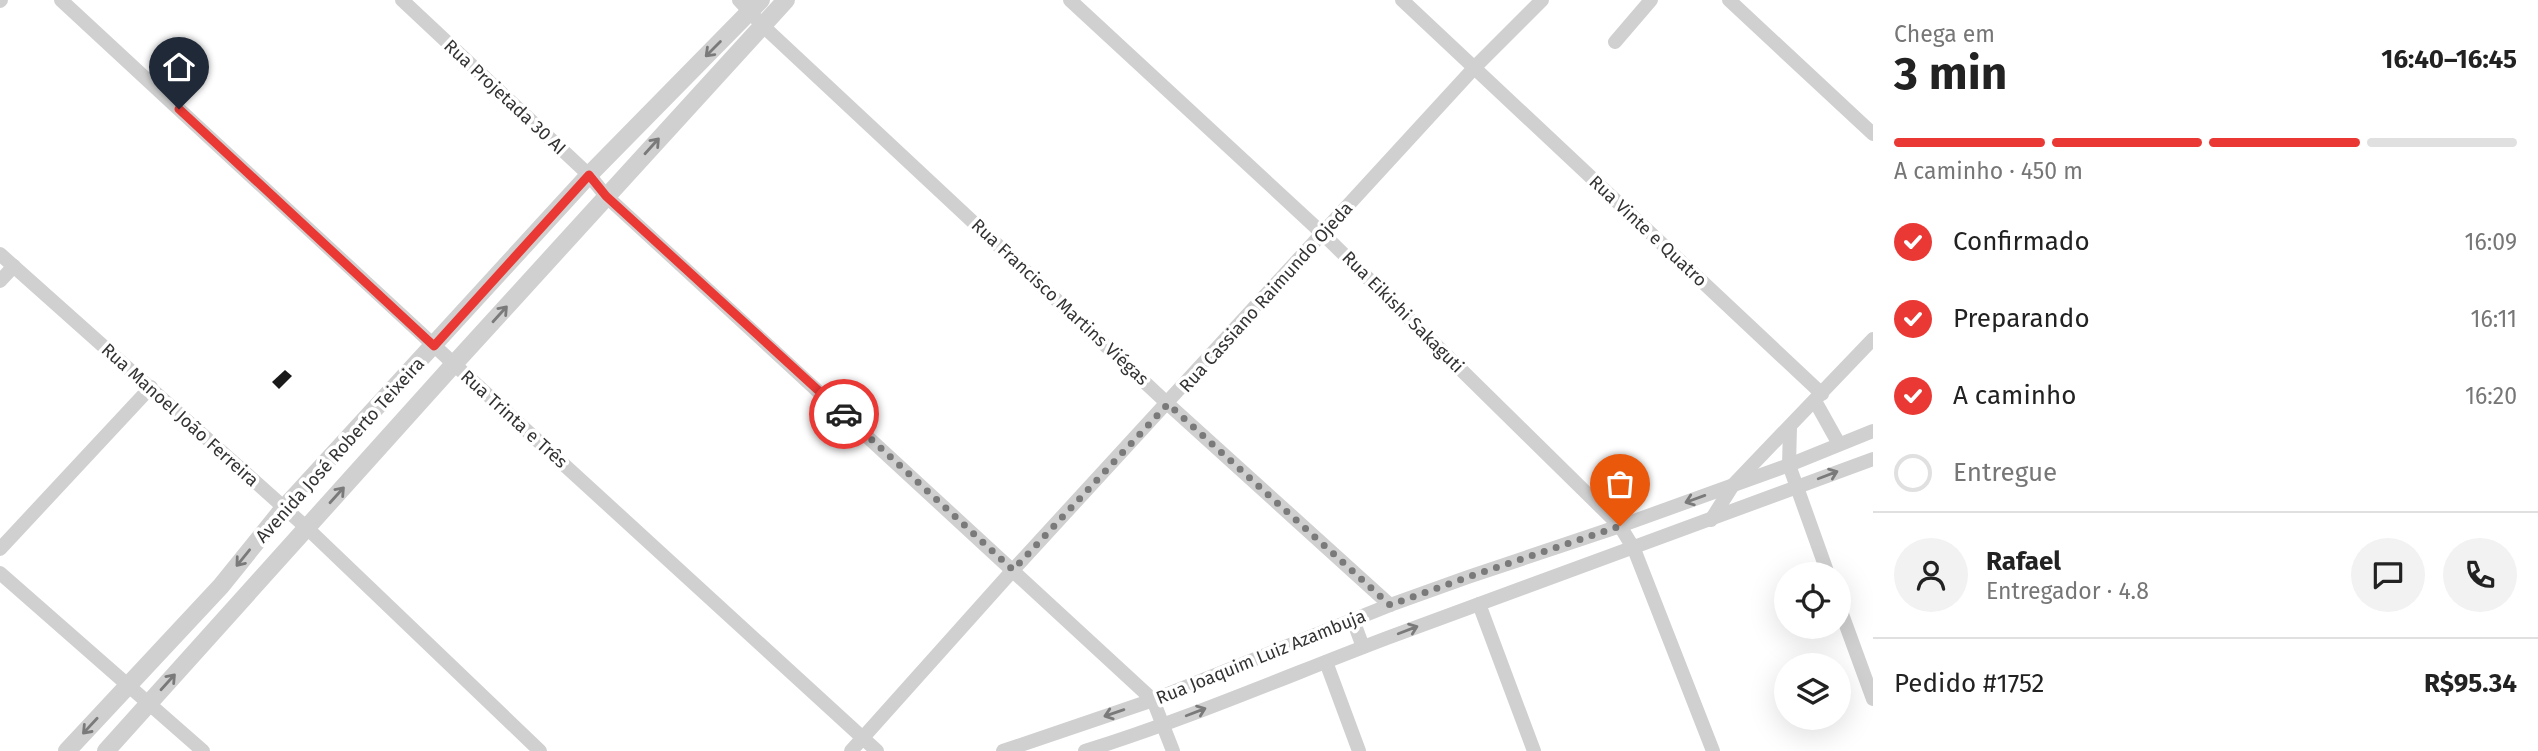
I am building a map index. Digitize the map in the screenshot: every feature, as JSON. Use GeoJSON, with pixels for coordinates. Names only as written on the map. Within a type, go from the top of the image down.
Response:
{"type":"FeatureCollection","features":[{"type":"Feature","properties":{"kind":"street","name":"Rua Trinta e Três"},"geometry":{"type":"LineString","coordinates":[[61,0],[877,751]]}},
{"type":"Feature","properties":{"kind":"street","name":"Rua Projetada 30 AI"},"geometry":{"type":"LineString","coordinates":[[402,0],[589,175],[606,196],[1153,700]]}},
{"type":"Feature","properties":{"kind":"street","name":"Avenida José Roberto Teixeira"},"geometry":{"type":"LineString","coordinates":[[106,751],[786,0]]}},
{"type":"Feature","properties":{"kind":"street","name":"Rua Eikishi Sakaguti"},"geometry":{"type":"LineString","coordinates":[[1070,0],[1323,234],[1620,526],[1634,549],[1713,751]]}},
{"type":"Feature","properties":{"kind":"street","name":"Rua Vinte e Quatro"},"geometry":{"type":"LineString","coordinates":[[1402,0],[1819,398],[1839,444]]}},
{"type":"Feature","properties":{"kind":"street","name":"Rua Cassiano Raimundo Ojeda"},"geometry":{"type":"LineString","coordinates":[[851,751],[1013,570],[1475,67],[1542,0]]}},
{"type":"Feature","properties":{"kind":"street"},"geometry":{"type":"LineString","coordinates":[[1615,42],[1651,0]]}},
{"type":"Feature","properties":{"kind":"street"},"geometry":{"type":"LineString","coordinates":[[1728,0],[1873,134]]}},
{"type":"Feature","properties":{"kind":"street","name":"Avenida José Roberto Teixeira"},"geometry":{"type":"LineString","coordinates":[[67,751],[221,586],[284,509],[589,175],[750,4]]}},
{"type":"Feature","properties":{"kind":"street","name":"Rua Francisco Martins Viégas"},"geometry":{"type":"LineString","coordinates":[[750,4],[762,25],[1168,404],[1390,605]]}},
{"type":"Feature","properties":{"kind":"street","name":"Rua Manoel João Ferreira"},"geometry":{"type":"LineString","coordinates":[[0,254],[307,528],[540,751]]}},
{"type":"Feature","properties":{"kind":"street"},"geometry":{"type":"LineString","coordinates":[[0,281],[14,266]]}},
{"type":"Feature","properties":{"kind":"street"},"geometry":{"type":"LineString","coordinates":[[1711,520],[1733,485],[1873,339]]}},
{"type":"Feature","properties":{"kind":"street"},"geometry":{"type":"LineString","coordinates":[[0,549],[151,387]]}},
{"type":"Feature","properties":{"kind":"street"},"geometry":{"type":"LineString","coordinates":[[1790,427],[1790,465],[1824,562]]}},
{"type":"Feature","properties":{"kind":"street","name":"Rua Joaquim Luiz Azambuja"},"geometry":{"type":"LineString","coordinates":[[1003,751],[1153,700],[1390,605],[1790,465],[1873,431]]}},
{"type":"Feature","properties":{"kind":"street","name":"Rua Joaquim Luiz Azambuja"},"geometry":{"type":"LineString","coordinates":[[1085,751],[1873,459]]}},
{"type":"Feature","properties":{"kind":"street"},"geometry":{"type":"LineString","coordinates":[[0,573],[204,751]]}},
{"type":"Feature","properties":{"kind":"street"},"geometry":{"type":"LineString","coordinates":[[1479,604],[1534,751]]}},
{"type":"Feature","properties":{"kind":"street"},"geometry":{"type":"LineString","coordinates":[[1353,620],[1363,647]]}},
{"type":"Feature","properties":{"kind":"street"},"geometry":{"type":"LineString","coordinates":[[1851,639],[1873,699]]}},
{"type":"Feature","properties":{"kind":"street"},"geometry":{"type":"LineString","coordinates":[[1326,662],[1359,751]]}},
{"type":"Feature","properties":{"kind":"street"},"geometry":{"type":"LineString","coordinates":[[1153,700],[1173,751]]}},
{"type":"Feature","properties":{"kind":"building"},"geometry":{"type":"Polygon","coordinates":[[[285,370],[292,376],[279,389],[272,382],[285,370]]]}},
{"type":"Feature","properties":{"kind":"way so far"},"geometry":{"type":"LineString","coordinates":[[844,414],[1013,570],[1168,404],[1390,605],[1620,526]]}},
{"type":"Feature","properties":{"kind":"route"},"geometry":{"type":"LineString","coordinates":[[179,109],[434,346],[589,175],[606,196],[844,414]]}}]}
